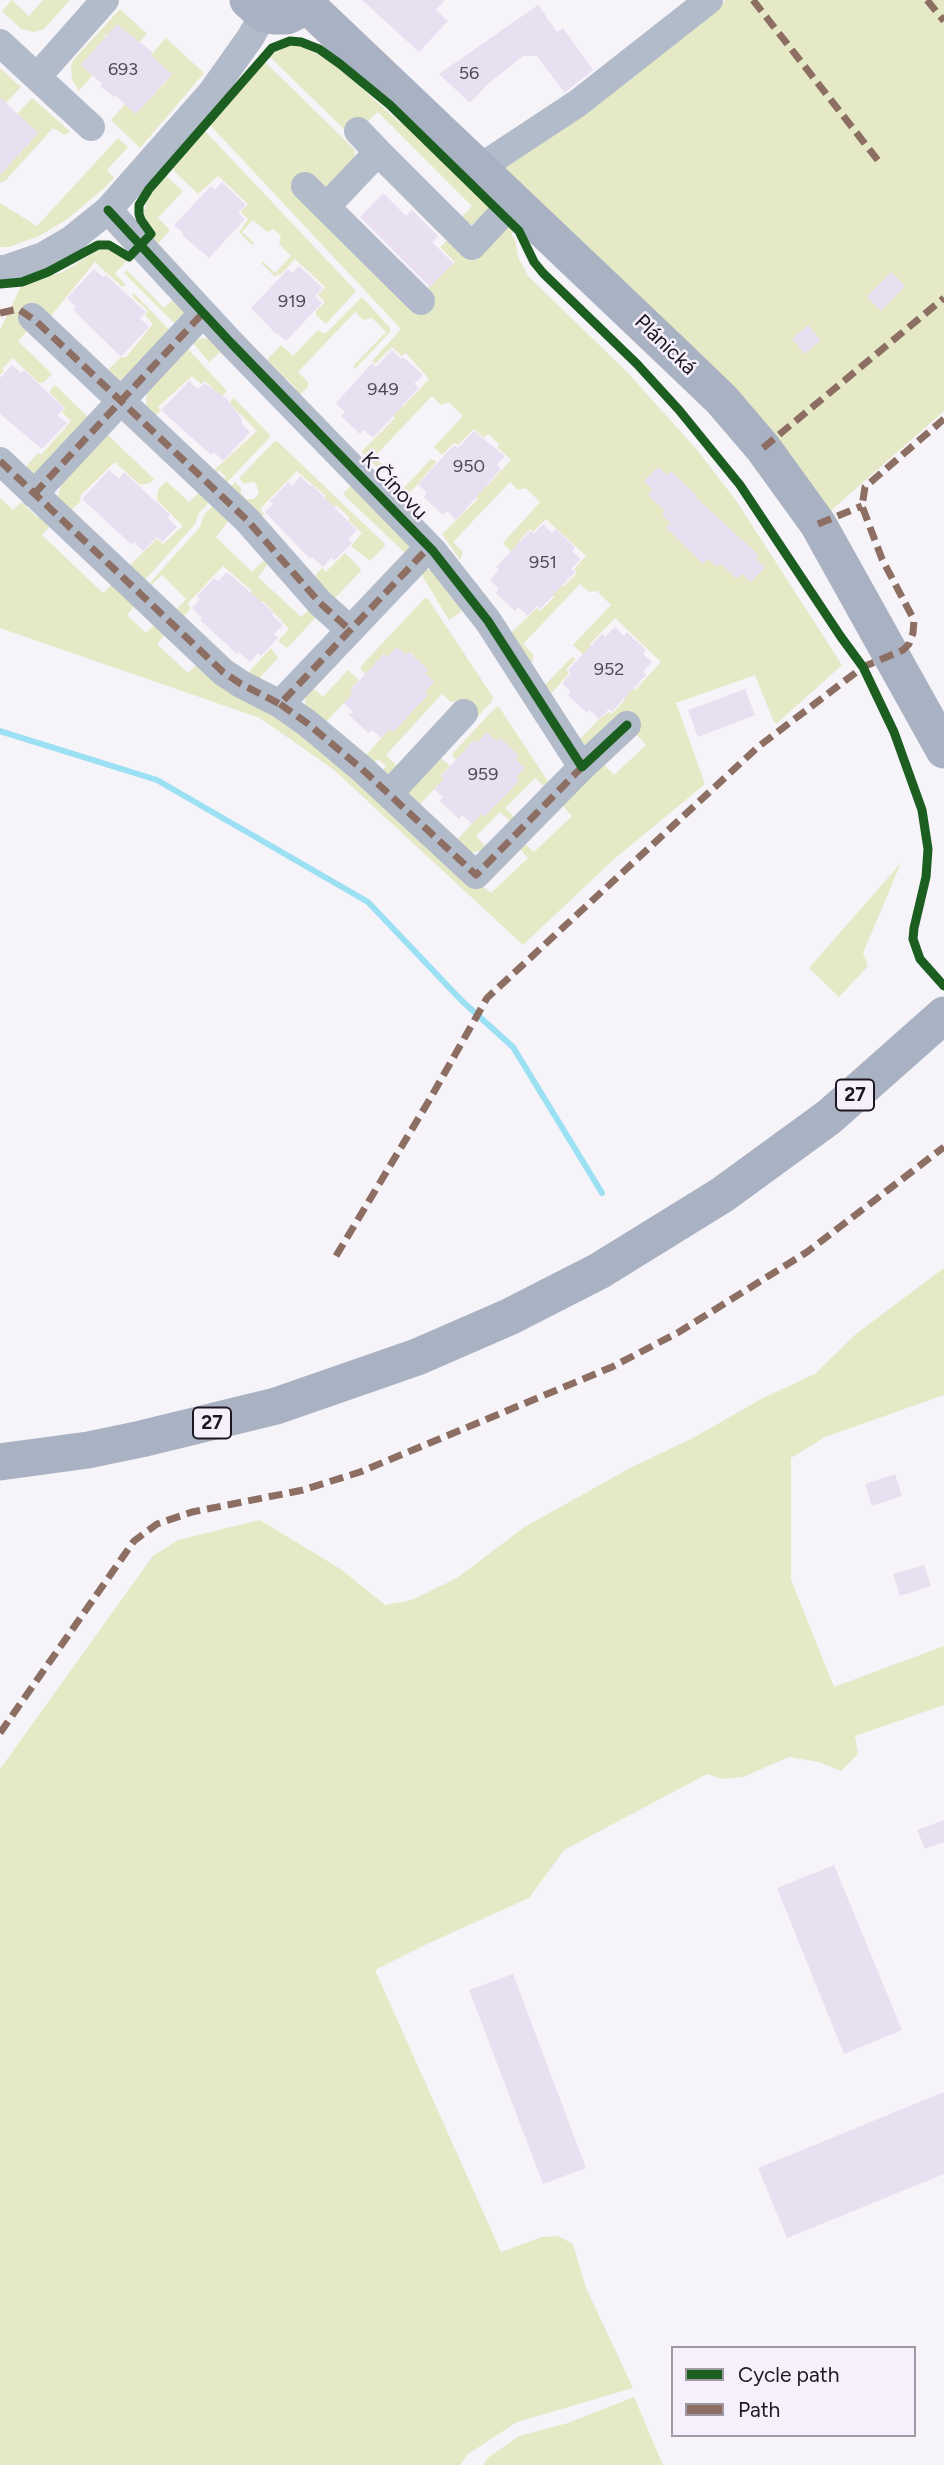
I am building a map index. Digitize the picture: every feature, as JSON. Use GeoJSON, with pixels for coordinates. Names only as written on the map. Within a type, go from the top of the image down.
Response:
{"type":"FeatureCollection","features":[{"type":"Feature","properties":{"kind":"main road","name":"Plánická"},"geometry":{"type":"LineString","coordinates":[[256,7],[275,16],[287,16],[308,2],[478,169],[705,384],[770,456],[818,524],[944,750]]}},
{"type":"Feature","properties":{"kind":"main road","name":"27"},"geometry":{"type":"LineString","coordinates":[[0,1462],[141,1439],[276,1406],[417,1357],[509,1317],[651,1241],[732,1189],[829,1117],[944,1015]]}},
{"type":"Feature","properties":{"kind":"street"},"geometry":{"type":"LineString","coordinates":[[37,77],[106,0]]}},
{"type":"Feature","properties":{"kind":"street"},"geometry":{"type":"LineString","coordinates":[[478,169],[578,103],[709,0]]}},
{"type":"Feature","properties":{"kind":"street"},"geometry":{"type":"LineString","coordinates":[[0,269],[43,256],[72,239],[107,210],[211,93],[250,38],[256,7]]}},
{"type":"Feature","properties":{"kind":"street"},"geometry":{"type":"LineString","coordinates":[[0,43],[91,127]]}},
{"type":"Feature","properties":{"kind":"street"},"geometry":{"type":"LineString","coordinates":[[358,131],[472,246],[513,202]]}},
{"type":"Feature","properties":{"kind":"street"},"geometry":{"type":"LineString","coordinates":[[326,207],[379,152]]}},
{"type":"Feature","properties":{"kind":"street"},"geometry":{"type":"LineString","coordinates":[[305,186],[421,301]]}},
{"type":"Feature","properties":{"kind":"street","name":"K Čínovu"},"geometry":{"type":"LineString","coordinates":[[107,210],[429,547],[488,621],[582,767]]}},
{"type":"Feature","properties":{"kind":"street"},"geometry":{"type":"LineString","coordinates":[[34,494],[203,313]]}},
{"type":"Feature","properties":{"kind":"street"},"geometry":{"type":"LineString","coordinates":[[32,317],[247,520],[320,603],[350,630]]}},
{"type":"Feature","properties":{"kind":"street"},"geometry":{"type":"LineString","coordinates":[[0,461],[223,672],[280,704],[316,731],[476,875],[582,767],[627,726]]}},
{"type":"Feature","properties":{"kind":"street","name":"K Čínovu"},"geometry":{"type":"LineString","coordinates":[[280,704],[429,547]]}},
{"type":"Feature","properties":{"kind":"street"},"geometry":{"type":"LineString","coordinates":[[389,794],[464,713]]}},
{"type":"Feature","properties":{"kind":"green space"},"geometry":{"type":"Polygon","coordinates":[[[12,0],[29,16],[43,0],[70,0],[44,29],[34,32],[21,29],[2,11],[12,0]]]}},
{"type":"Feature","properties":{"kind":"green space"},"geometry":{"type":"Polygon","coordinates":[[[726,0],[944,0],[944,411],[827,514],[494,173],[726,0]]]}},
{"type":"Feature","properties":{"kind":"green space"},"geometry":{"type":"Polygon","coordinates":[[[120,9],[147,34],[137,45],[104,34],[106,37],[99,45],[96,43],[98,46],[81,65],[93,75],[79,91],[72,80],[71,65],[120,9]]]}},
{"type":"Feature","properties":{"kind":"green space"},"geometry":{"type":"Polygon","coordinates":[[[166,38],[204,73],[140,148],[111,120],[125,104],[136,114],[153,95],[156,97],[154,94],[161,86],[164,88],[162,86],[172,74],[149,57],[166,38]]]}},
{"type":"Feature","properties":{"kind":"green space"},"geometry":{"type":"Polygon","coordinates":[[[292,45],[301,46],[326,59],[400,123],[409,115],[489,192],[491,208],[472,225],[461,218],[472,206],[378,112],[351,136],[269,56],[292,45]]]}},
{"type":"Feature","properties":{"kind":"green space"},"geometry":{"type":"Polygon","coordinates":[[[265,62],[355,150],[354,158],[333,186],[324,187],[427,289],[455,262],[440,247],[451,236],[476,261],[507,224],[513,230],[511,235],[515,239],[518,257],[528,276],[627,372],[698,451],[737,502],[842,665],[776,724],[755,675],[676,703],[705,784],[613,860],[523,945],[334,770],[260,718],[0,628],[0,498],[13,510],[21,502],[38,518],[43,514],[51,525],[42,535],[103,593],[113,583],[137,603],[127,615],[146,633],[156,623],[167,632],[157,644],[188,673],[198,663],[256,699],[491,893],[528,858],[517,846],[522,841],[534,852],[572,816],[562,805],[604,765],[614,775],[646,745],[636,734],[587,748],[580,739],[598,720],[609,712],[612,714],[625,700],[620,693],[628,684],[635,690],[661,662],[615,618],[590,644],[593,648],[585,656],[573,645],[611,605],[597,591],[589,592],[580,584],[523,644],[533,654],[533,661],[529,663],[510,634],[537,608],[540,611],[554,597],[548,590],[556,581],[563,587],[577,573],[574,569],[586,556],[546,519],[533,532],[530,529],[519,541],[522,545],[513,554],[503,543],[540,502],[526,488],[518,490],[510,482],[453,542],[463,552],[460,560],[442,534],[478,499],[474,495],[483,485],[486,487],[511,460],[497,447],[499,444],[488,434],[484,438],[474,429],[458,445],[454,443],[442,455],[434,447],[463,416],[448,402],[441,405],[432,396],[375,456],[384,466],[383,473],[361,452],[395,418],[392,413],[400,404],[403,407],[429,379],[406,353],[401,356],[392,347],[375,364],[372,361],[401,329],[210,125],[265,62]]]}},
{"type":"Feature","properties":{"kind":"green space"},"geometry":{"type":"Polygon","coordinates":[[[0,68],[21,87],[4,105],[0,101],[0,68]]]}},
{"type":"Feature","properties":{"kind":"green space"},"geometry":{"type":"Polygon","coordinates":[[[32,98],[71,132],[64,135],[53,128],[6,180],[0,183],[0,171],[19,154],[22,156],[20,153],[27,145],[30,147],[28,144],[38,133],[16,115],[32,98]]]}},
{"type":"Feature","properties":{"kind":"green space"},"geometry":{"type":"Polygon","coordinates":[[[205,131],[356,291],[326,324],[316,315],[316,311],[325,302],[318,295],[325,287],[295,259],[275,277],[261,263],[275,273],[291,256],[279,244],[281,236],[273,229],[267,232],[253,220],[242,232],[254,243],[252,245],[239,232],[248,219],[241,212],[248,204],[218,176],[198,194],[174,171],[174,167],[205,131]]]}},
{"type":"Feature","properties":{"kind":"green space"},"geometry":{"type":"Polygon","coordinates":[[[118,138],[128,147],[107,170],[114,178],[103,189],[66,220],[39,236],[9,247],[0,247],[0,203],[37,226],[118,138]]]}},
{"type":"Feature","properties":{"kind":"green space"},"geometry":{"type":"Polygon","coordinates":[[[166,176],[183,191],[158,218],[170,230],[156,246],[151,240],[155,234],[145,219],[144,211],[148,198],[166,176]]]}},
{"type":"Feature","properties":{"kind":"green space"},"geometry":{"type":"Polygon","coordinates":[[[98,250],[111,250],[127,261],[115,273],[126,285],[122,287],[95,262],[49,318],[29,329],[18,341],[52,374],[43,383],[39,383],[13,358],[0,375],[0,330],[21,286],[63,272],[98,250]]]}},
{"type":"Feature","properties":{"kind":"green space"},"geometry":{"type":"Polygon","coordinates":[[[127,270],[164,308],[175,298],[185,309],[179,328],[124,273],[127,270]]]}},
{"type":"Feature","properties":{"kind":"green space"},"geometry":{"type":"Polygon","coordinates":[[[133,292],[173,334],[127,379],[119,380],[113,378],[108,370],[121,357],[126,357],[153,324],[145,315],[148,311],[133,297],[133,292]]]}},
{"type":"Feature","properties":{"kind":"green space"},"geometry":{"type":"Polygon","coordinates":[[[362,297],[390,328],[390,332],[355,369],[353,366],[386,332],[372,318],[363,320],[355,312],[298,372],[308,382],[308,387],[296,398],[292,393],[296,388],[286,378],[282,381],[265,362],[281,345],[293,356],[318,330],[325,334],[362,297]]]}},
{"type":"Feature","properties":{"kind":"green space"},"geometry":{"type":"Polygon","coordinates":[[[209,338],[222,350],[209,362],[193,343],[209,338]]]}},
{"type":"Feature","properties":{"kind":"green space"},"geometry":{"type":"Polygon","coordinates":[[[188,349],[227,391],[220,395],[205,381],[201,384],[192,376],[158,407],[161,410],[154,417],[146,406],[147,392],[188,349]]]}},
{"type":"Feature","properties":{"kind":"green space"},"geometry":{"type":"Polygon","coordinates":[[[55,385],[92,421],[38,477],[27,470],[27,465],[38,453],[41,455],[71,421],[62,412],[65,408],[50,393],[55,385]]]}},
{"type":"Feature","properties":{"kind":"green space"},"geometry":{"type":"Polygon","coordinates":[[[234,398],[270,435],[220,490],[217,487],[226,477],[219,470],[214,474],[213,471],[257,431],[231,405],[230,402],[234,398]]]}},
{"type":"Feature","properties":{"kind":"green space"},"geometry":{"type":"Polygon","coordinates":[[[107,434],[154,479],[150,483],[140,485],[115,462],[81,495],[80,502],[71,510],[60,501],[58,495],[62,482],[107,434]]]}},
{"type":"Feature","properties":{"kind":"green space"},"geometry":{"type":"Polygon","coordinates":[[[277,441],[384,543],[385,546],[370,561],[351,546],[362,533],[348,520],[350,518],[336,505],[331,510],[322,501],[326,496],[297,471],[260,509],[264,514],[256,522],[224,494],[235,482],[246,499],[254,499],[257,496],[259,492],[256,484],[244,484],[239,478],[277,441]]]}},
{"type":"Feature","properties":{"kind":"green space"},"geometry":{"type":"Polygon","coordinates":[[[431,459],[436,461],[435,464],[407,496],[401,491],[431,459]]]}},
{"type":"Feature","properties":{"kind":"green space"},"geometry":{"type":"Polygon","coordinates":[[[166,481],[189,502],[199,492],[212,499],[199,513],[195,524],[144,581],[131,564],[157,539],[163,544],[183,526],[157,500],[158,490],[166,481]]]}},
{"type":"Feature","properties":{"kind":"green space"},"geometry":{"type":"Polygon","coordinates":[[[354,482],[410,543],[407,555],[343,494],[354,482]]]}},
{"type":"Feature","properties":{"kind":"green space"},"geometry":{"type":"Polygon","coordinates":[[[215,503],[229,520],[216,537],[252,572],[263,561],[268,564],[258,577],[301,617],[312,607],[320,613],[287,648],[278,641],[289,629],[263,601],[258,606],[248,596],[252,591],[223,566],[187,604],[191,608],[183,617],[176,610],[186,599],[162,575],[147,586],[200,527],[204,515],[215,503]]]}},
{"type":"Feature","properties":{"kind":"green space"},"geometry":{"type":"Polygon","coordinates":[[[345,553],[361,571],[330,603],[314,577],[322,568],[326,572],[345,553]]]}},
{"type":"Feature","properties":{"kind":"green space"},"geometry":{"type":"Polygon","coordinates":[[[430,570],[461,609],[461,612],[449,620],[420,572],[430,570]]]}},
{"type":"Feature","properties":{"kind":"green space"},"geometry":{"type":"Polygon","coordinates":[[[425,598],[493,697],[445,752],[459,700],[451,702],[442,694],[386,755],[397,766],[389,778],[381,773],[386,766],[378,759],[373,765],[365,756],[390,729],[394,731],[405,720],[410,701],[417,707],[428,695],[425,692],[434,682],[425,673],[428,670],[410,652],[406,655],[397,647],[387,657],[384,654],[375,663],[378,667],[368,677],[361,666],[425,598]]]}},
{"type":"Feature","properties":{"kind":"green space"},"geometry":{"type":"Polygon","coordinates":[[[271,648],[278,658],[255,683],[247,674],[271,648]]]}},
{"type":"Feature","properties":{"kind":"green space"},"geometry":{"type":"Polygon","coordinates":[[[572,657],[576,659],[566,670],[569,673],[551,694],[545,685],[572,657]]]}},
{"type":"Feature","properties":{"kind":"green space"},"geometry":{"type":"Polygon","coordinates":[[[348,670],[359,680],[350,689],[353,693],[326,722],[306,710],[305,697],[312,687],[323,697],[348,670]]]}},
{"type":"Feature","properties":{"kind":"green space"},"geometry":{"type":"Polygon","coordinates":[[[496,707],[499,707],[551,786],[546,788],[535,778],[505,808],[516,819],[512,823],[500,812],[476,836],[487,848],[469,852],[457,840],[481,814],[484,817],[507,793],[518,781],[516,777],[524,768],[515,759],[518,755],[500,738],[496,741],[487,733],[477,743],[474,740],[465,749],[468,753],[459,763],[453,757],[453,753],[496,707]]]}},
{"type":"Feature","properties":{"kind":"green space"},"geometry":{"type":"Polygon","coordinates":[[[436,754],[450,766],[441,775],[444,779],[419,805],[403,789],[436,754]]]}},
{"type":"Feature","properties":{"kind":"green space"},"geometry":{"type":"Polygon","coordinates":[[[901,863],[863,953],[868,966],[839,997],[809,968],[901,863]]]}},
{"type":"Feature","properties":{"kind":"green space"},"geometry":{"type":"Polygon","coordinates":[[[944,1268],[944,1395],[825,1437],[791,1458],[791,1580],[834,1687],[944,1646],[944,1705],[855,1736],[858,1754],[841,1771],[819,1762],[789,1757],[743,1777],[722,1779],[707,1774],[564,1850],[529,1898],[375,1970],[501,2252],[542,2237],[558,2236],[573,2244],[586,2288],[633,2388],[517,2422],[468,2454],[460,2465],[0,2465],[0,1769],[153,1556],[178,1540],[260,1520],[342,1570],[385,1605],[412,1600],[457,1578],[523,1528],[630,1468],[693,1438],[763,1398],[815,1374],[856,1334],[944,1268]]]}},
{"type":"Feature","properties":{"kind":"green space"},"geometry":{"type":"Polygon","coordinates":[[[634,2397],[663,2465],[483,2465],[489,2457],[519,2436],[568,2423],[634,2397]]]}},
{"type":"Feature","properties":{"kind":"building"},"geometry":{"type":"Polygon","coordinates":[[[362,0],[445,0],[436,10],[448,21],[419,52],[362,0]]]}},
{"type":"Feature","properties":{"kind":"building"},"geometry":{"type":"Polygon","coordinates":[[[538,5],[557,32],[563,28],[593,70],[568,90],[564,92],[537,56],[523,56],[489,83],[470,103],[439,74],[538,5]]]}},
{"type":"Feature","properties":{"kind":"building"},"geometry":{"type":"Polygon","coordinates":[[[117,24],[153,53],[151,55],[172,74],[136,114],[115,95],[114,97],[100,86],[102,84],[81,65],[117,24]]]}},
{"type":"Feature","properties":{"kind":"building"},"geometry":{"type":"Polygon","coordinates":[[[0,97],[38,133],[0,175],[0,97]]]}},
{"type":"Feature","properties":{"kind":"building"},"geometry":{"type":"Polygon","coordinates":[[[222,182],[246,205],[238,213],[245,219],[209,258],[174,225],[211,186],[215,190],[222,182]]]}},
{"type":"Feature","properties":{"kind":"building"},"geometry":{"type":"Polygon","coordinates":[[[383,193],[406,216],[412,210],[438,236],[432,242],[453,263],[430,287],[360,217],[383,193]]]}},
{"type":"Feature","properties":{"kind":"building"},"geometry":{"type":"Polygon","coordinates":[[[299,266],[323,288],[315,296],[322,303],[286,341],[251,308],[288,269],[292,273],[299,266]]]}},
{"type":"Feature","properties":{"kind":"building"},"geometry":{"type":"Polygon","coordinates":[[[94,269],[103,277],[106,275],[146,312],[140,318],[149,327],[121,357],[73,310],[76,307],[67,298],[94,269]]]}},
{"type":"Feature","properties":{"kind":"building"},"geometry":{"type":"Polygon","coordinates":[[[891,272],[905,286],[881,311],[867,297],[891,272]]]}},
{"type":"Feature","properties":{"kind":"building"},"geometry":{"type":"Polygon","coordinates":[[[808,325],[821,340],[805,354],[792,339],[808,325]]]}},
{"type":"Feature","properties":{"kind":"building"},"geometry":{"type":"Polygon","coordinates":[[[392,350],[423,375],[414,384],[419,388],[373,438],[364,430],[360,434],[341,416],[345,412],[336,403],[372,363],[376,367],[392,350]]]}},
{"type":"Feature","properties":{"kind":"building"},"geometry":{"type":"Polygon","coordinates":[[[12,365],[21,373],[24,370],[64,408],[57,415],[67,423],[42,449],[0,414],[0,378],[12,365]]]}},
{"type":"Feature","properties":{"kind":"building"},"geometry":{"type":"Polygon","coordinates":[[[189,381],[198,389],[204,383],[226,398],[243,421],[241,423],[250,432],[223,461],[214,452],[211,455],[161,410],[189,381]]]}},
{"type":"Feature","properties":{"kind":"building"},"geometry":{"type":"Polygon","coordinates":[[[474,431],[505,456],[497,465],[501,469],[456,520],[447,511],[443,515],[424,497],[427,493],[418,484],[454,445],[458,448],[474,431]]]}},
{"type":"Feature","properties":{"kind":"building"},"geometry":{"type":"Polygon","coordinates":[[[658,467],[667,475],[671,471],[697,496],[695,497],[759,555],[756,559],[765,567],[751,582],[742,574],[737,579],[720,563],[717,567],[708,559],[703,564],[666,528],[670,523],[662,515],[665,511],[648,495],[653,490],[644,481],[658,467]]]}},
{"type":"Feature","properties":{"kind":"building"},"geometry":{"type":"Polygon","coordinates":[[[109,470],[119,479],[124,472],[170,515],[168,518],[177,527],[162,542],[157,537],[143,551],[134,542],[132,545],[82,499],[109,470]]]}},
{"type":"Feature","properties":{"kind":"building"},"geometry":{"type":"Polygon","coordinates":[[[300,476],[357,530],[348,539],[352,543],[334,561],[331,558],[323,567],[312,557],[310,559],[265,512],[273,504],[270,501],[288,482],[292,486],[300,476]]]}},
{"type":"Feature","properties":{"kind":"building"},"geometry":{"type":"Polygon","coordinates":[[[543,524],[552,533],[556,529],[575,547],[572,551],[581,559],[571,569],[575,572],[540,609],[537,606],[528,616],[518,607],[515,611],[496,593],[499,589],[490,580],[499,570],[496,567],[530,531],[534,534],[543,524]]]}},
{"type":"Feature","properties":{"kind":"building"},"geometry":{"type":"Polygon","coordinates":[[[227,572],[274,613],[272,615],[283,625],[274,634],[278,638],[261,656],[258,653],[250,662],[239,652],[237,654],[200,620],[202,618],[192,608],[200,599],[197,596],[214,578],[218,581],[227,572]]]}},
{"type":"Feature","properties":{"kind":"building"},"geometry":{"type":"Polygon","coordinates":[[[615,627],[624,636],[627,632],[646,650],[643,654],[652,662],[643,672],[646,675],[612,712],[609,709],[599,719],[590,710],[587,713],[568,695],[571,692],[562,683],[571,673],[568,670],[602,634],[605,637],[615,627]]]}},
{"type":"Feature","properties":{"kind":"building"},"geometry":{"type":"Polygon","coordinates":[[[397,647],[406,655],[409,652],[428,670],[425,673],[434,682],[425,692],[428,695],[393,732],[390,729],[381,738],[372,730],[368,733],[349,715],[353,712],[344,703],[353,693],[350,690],[384,654],[387,657],[397,647]]]}},
{"type":"Feature","properties":{"kind":"building"},"geometry":{"type":"Polygon","coordinates":[[[745,689],[755,715],[698,737],[688,710],[745,689]]]}},
{"type":"Feature","properties":{"kind":"building"},"geometry":{"type":"Polygon","coordinates":[[[487,732],[496,741],[500,738],[519,756],[515,759],[525,768],[516,777],[519,781],[484,817],[481,814],[472,824],[462,815],[459,819],[440,801],[443,797],[434,789],[444,779],[441,776],[474,740],[477,743],[487,732]]]}},
{"type":"Feature","properties":{"kind":"building"},"geometry":{"type":"Polygon","coordinates":[[[895,1474],[902,1496],[872,1506],[865,1484],[895,1474]]]}},
{"type":"Feature","properties":{"kind":"building"},"geometry":{"type":"Polygon","coordinates":[[[924,1565],[931,1586],[900,1596],[893,1574],[924,1565]]]}},
{"type":"Feature","properties":{"kind":"building"},"geometry":{"type":"Polygon","coordinates":[[[944,1820],[944,1842],[925,1849],[917,1830],[944,1820]]]}},
{"type":"Feature","properties":{"kind":"building"},"geometry":{"type":"Polygon","coordinates":[[[834,1865],[902,2030],[844,2054],[777,1888],[834,1865]]]}},
{"type":"Feature","properties":{"kind":"building"},"geometry":{"type":"Polygon","coordinates":[[[513,1974],[586,2168],[543,2184],[469,1990],[513,1974]]]}},
{"type":"Feature","properties":{"kind":"building"},"geometry":{"type":"Polygon","coordinates":[[[944,2092],[944,2174],[787,2238],[758,2168],[944,2092]]]}},
{"type":"Feature","properties":{"kind":"waterway"},"geometry":{"type":"LineString","coordinates":[[0,731],[157,780],[368,902],[462,1001],[513,1047],[602,1193]]}},
{"type":"Feature","properties":{"kind":"marked path"},"geometry":{"type":"LineString","coordinates":[[753,0],[880,163]]}},
{"type":"Feature","properties":{"kind":"marked path"},"geometry":{"type":"LineString","coordinates":[[927,0],[944,21]]}},
{"type":"Feature","properties":{"kind":"marked path"},"geometry":{"type":"LineString","coordinates":[[763,448],[944,298]]}},
{"type":"Feature","properties":{"kind":"marked path"},"geometry":{"type":"LineString","coordinates":[[0,313],[18,309],[36,321],[247,520],[320,603],[350,630]]}},
{"type":"Feature","properties":{"kind":"marked path"},"geometry":{"type":"LineString","coordinates":[[34,494],[203,313]]}},
{"type":"Feature","properties":{"kind":"marked path"},"geometry":{"type":"LineString","coordinates":[[336,1256],[487,998],[758,747],[863,667],[903,650],[909,644],[914,620],[882,559],[862,506],[865,487],[944,419]]}},
{"type":"Feature","properties":{"kind":"marked path"},"geometry":{"type":"LineString","coordinates":[[0,461],[223,672],[280,704],[429,547]]}},
{"type":"Feature","properties":{"kind":"marked path"},"geometry":{"type":"LineString","coordinates":[[818,524],[862,506]]}},
{"type":"Feature","properties":{"kind":"marked path"},"geometry":{"type":"LineString","coordinates":[[280,704],[362,769],[476,875],[582,767]]}},
{"type":"Feature","properties":{"kind":"marked path"},"geometry":{"type":"LineString","coordinates":[[0,1733],[134,1541],[157,1524],[192,1512],[303,1490],[360,1472],[612,1367],[679,1332],[807,1252],[944,1147]]}},
{"type":"Feature","properties":{"kind":"cycle path"},"geometry":{"type":"LineString","coordinates":[[0,284],[22,282],[48,272],[98,245],[109,245],[129,257],[151,234],[139,214],[139,205],[149,189],[272,48],[290,41],[301,42],[319,49],[340,64],[390,105],[519,231],[534,262],[543,273],[637,364],[679,410],[740,485],[863,667],[894,732],[922,810],[928,849],[926,877],[913,939],[920,959],[944,986]]}},
{"type":"Feature","properties":{"kind":"cycle path"},"geometry":{"type":"LineString","coordinates":[[108,210],[231,343],[433,551],[488,621],[582,767],[627,725]]}}]}
